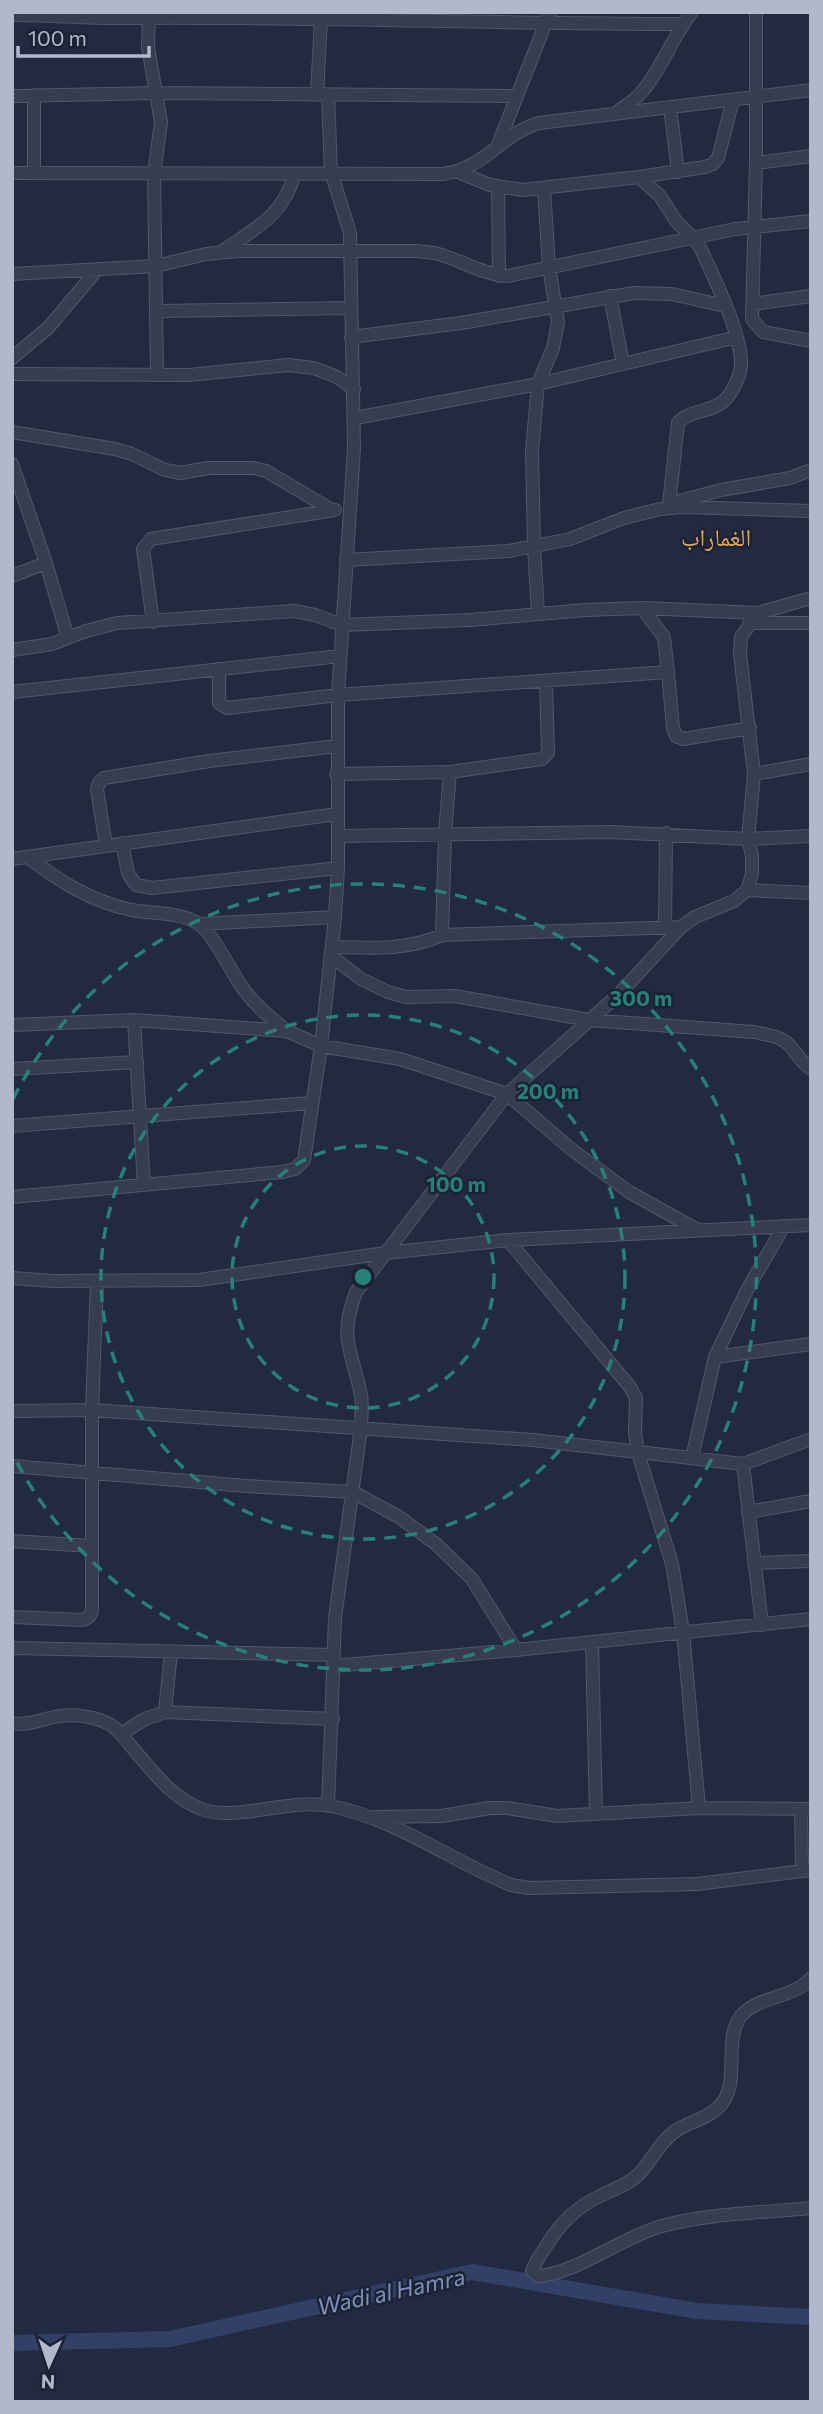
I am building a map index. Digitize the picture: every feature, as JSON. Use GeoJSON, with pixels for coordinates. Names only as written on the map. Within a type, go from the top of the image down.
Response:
{"type":"FeatureCollection","features":[{"type":"Feature","properties":{"kind":"street"},"geometry":{"type":"LineString","coordinates":[[614,114],[639,95],[692,12]]}},
{"type":"Feature","properties":{"kind":"street"},"geometry":{"type":"LineString","coordinates":[[756,12],[757,163],[752,319],[763,332],[811,341]]}},
{"type":"Feature","properties":{"kind":"street"},"geometry":{"type":"LineString","coordinates":[[12,15],[547,18],[682,24]]}},
{"type":"Feature","properties":{"kind":"street"},"geometry":{"type":"LineString","coordinates":[[149,15],[148,47],[161,122],[155,174],[157,375]]}},
{"type":"Feature","properties":{"kind":"street"},"geometry":{"type":"LineString","coordinates":[[12,1196],[282,1172],[295,1169],[304,1160],[321,1046],[335,917],[338,868],[338,695],[355,418],[350,233],[331,173],[323,95],[321,18]]}},
{"type":"Feature","properties":{"kind":"street"},"geometry":{"type":"LineString","coordinates":[[497,147],[547,18]]}},
{"type":"Feature","properties":{"kind":"street"},"geometry":{"type":"LineString","coordinates":[[12,173],[406,175],[458,172],[478,163],[521,129],[539,123],[811,90]]}},
{"type":"Feature","properties":{"kind":"street"},"geometry":{"type":"LineString","coordinates":[[12,96],[158,93],[515,96]]}},
{"type":"Feature","properties":{"kind":"street"},"geometry":{"type":"LineString","coordinates":[[34,95],[34,173]]}},
{"type":"Feature","properties":{"kind":"street"},"geometry":{"type":"LineString","coordinates":[[458,172],[498,186],[523,190],[705,167],[718,158],[733,100]]}},
{"type":"Feature","properties":{"kind":"street"},"geometry":{"type":"LineString","coordinates":[[670,107],[678,172]]}},
{"type":"Feature","properties":{"kind":"street"},"geometry":{"type":"LineString","coordinates":[[757,163],[811,156]]}},
{"type":"Feature","properties":{"kind":"street"},"geometry":{"type":"LineString","coordinates":[[220,252],[276,211],[289,192],[295,174]]}},
{"type":"Feature","properties":{"kind":"street"},"geometry":{"type":"LineString","coordinates":[[639,177],[660,195],[679,226],[693,238],[725,306],[737,337],[741,361],[740,373],[725,400],[713,408],[684,416],[678,423],[664,506]]}},
{"type":"Feature","properties":{"kind":"street"},"geometry":{"type":"LineString","coordinates":[[498,186],[499,275]]}},
{"type":"Feature","properties":{"kind":"street"},"geometry":{"type":"LineString","coordinates":[[538,614],[532,451],[538,384],[557,334],[544,188]]}},
{"type":"Feature","properties":{"kind":"street"},"geometry":{"type":"LineString","coordinates":[[12,274],[156,266],[220,252],[351,251],[435,253],[499,275],[521,275],[549,267],[756,226],[811,221]]}},
{"type":"Feature","properties":{"kind":"street"},"geometry":{"type":"LineString","coordinates":[[12,358],[48,328],[97,270]]}},
{"type":"Feature","properties":{"kind":"street"},"geometry":{"type":"LineString","coordinates":[[351,337],[450,325],[634,293],[672,294],[725,306]]}},
{"type":"Feature","properties":{"kind":"street"},"geometry":{"type":"LineString","coordinates":[[610,296],[623,364]]}},
{"type":"Feature","properties":{"kind":"street"},"geometry":{"type":"LineString","coordinates":[[752,304],[811,296]]}},
{"type":"Feature","properties":{"kind":"street"},"geometry":{"type":"LineString","coordinates":[[156,311],[351,308]]}},
{"type":"Feature","properties":{"kind":"street"},"geometry":{"type":"LineString","coordinates":[[355,418],[538,384],[737,337]]}},
{"type":"Feature","properties":{"kind":"street"},"geometry":{"type":"LineString","coordinates":[[12,374],[189,375],[288,365],[314,368],[337,377],[354,389]]}},
{"type":"Feature","properties":{"kind":"street"},"geometry":{"type":"LineString","coordinates":[[12,432],[115,449],[165,470],[181,473],[208,468],[254,468],[266,471],[332,510]]}},
{"type":"Feature","properties":{"kind":"street"},"geometry":{"type":"LineString","coordinates":[[13,469],[46,563],[68,638]]}},
{"type":"Feature","properties":{"kind":"street"},"geometry":{"type":"LineString","coordinates":[[346,560],[534,548],[570,539],[664,506],[721,490],[790,478],[811,470]]}},
{"type":"Feature","properties":{"kind":"street"},"geometry":{"type":"LineString","coordinates":[[664,506],[811,511]]}},
{"type":"Feature","properties":{"kind":"street"},"geometry":{"type":"LineString","coordinates":[[153,622],[143,549],[151,539],[349,507]]}},
{"type":"Feature","properties":{"kind":"street"},"geometry":{"type":"LineString","coordinates":[[12,576],[46,563]]}},
{"type":"Feature","properties":{"kind":"street"},"geometry":{"type":"LineString","coordinates":[[328,1806],[335,1618],[361,1428],[362,1399],[348,1350],[346,1330],[356,1292],[507,1094],[620,993],[681,927],[734,901],[747,890],[751,874],[752,856],[748,839],[754,774],[740,654],[741,637],[753,618],[811,598]]}},
{"type":"Feature","properties":{"kind":"street"},"geometry":{"type":"LineString","coordinates":[[642,608],[664,637],[676,736],[683,739],[750,728]]}},
{"type":"Feature","properties":{"kind":"street"},"geometry":{"type":"LineString","coordinates":[[12,650],[52,644],[117,624],[294,611],[342,625],[471,620],[642,608],[811,623]]}},
{"type":"Feature","properties":{"kind":"street"},"geometry":{"type":"LineString","coordinates":[[12,692],[340,656]]}},
{"type":"Feature","properties":{"kind":"street"},"geometry":{"type":"LineString","coordinates":[[219,669],[219,703],[227,708],[338,695],[668,672]]}},
{"type":"Feature","properties":{"kind":"street"},"geometry":{"type":"LineString","coordinates":[[336,774],[450,772],[542,759],[548,753],[546,681]]}},
{"type":"Feature","properties":{"kind":"street"},"geometry":{"type":"LineString","coordinates":[[106,846],[97,789],[104,778],[209,761],[337,746]]}},
{"type":"Feature","properties":{"kind":"street"},"geometry":{"type":"LineString","coordinates":[[754,774],[811,764]]}},
{"type":"Feature","properties":{"kind":"street"},"geometry":{"type":"LineString","coordinates":[[442,936],[450,772]]}},
{"type":"Feature","properties":{"kind":"street"},"geometry":{"type":"LineString","coordinates":[[12,859],[337,814]]}},
{"type":"Feature","properties":{"kind":"street"},"geometry":{"type":"LineString","coordinates":[[665,928],[666,833]]}},
{"type":"Feature","properties":{"kind":"street"},"geometry":{"type":"LineString","coordinates":[[338,836],[666,833],[748,839],[811,836]]}},
{"type":"Feature","properties":{"kind":"street"},"geometry":{"type":"LineString","coordinates":[[122,843],[128,873],[136,885],[152,888],[338,868]]}},
{"type":"Feature","properties":{"kind":"street"},"geometry":{"type":"LineString","coordinates":[[28,856],[59,881],[91,899],[130,910],[185,918],[199,924],[208,933],[246,993],[287,1031],[321,1046],[400,1059],[507,1094],[571,1149],[629,1192],[697,1230]]}},
{"type":"Feature","properties":{"kind":"street"},"geometry":{"type":"LineString","coordinates":[[747,890],[811,893]]}},
{"type":"Feature","properties":{"kind":"street"},"geometry":{"type":"LineString","coordinates":[[199,924],[335,917]]}},
{"type":"Feature","properties":{"kind":"street"},"geometry":{"type":"LineString","coordinates":[[331,951],[397,948],[422,944],[442,936],[681,927]]}},
{"type":"Feature","properties":{"kind":"street"},"geometry":{"type":"LineString","coordinates":[[331,951],[361,979],[406,997],[455,996],[589,1020],[754,1032],[779,1037],[790,1045],[804,1065],[811,1069]]}},
{"type":"Feature","properties":{"kind":"street"},"geometry":{"type":"LineString","coordinates":[[12,1025],[134,1020],[287,1031]]}},
{"type":"Feature","properties":{"kind":"street"},"geometry":{"type":"LineString","coordinates":[[134,1020],[144,1185]]}},
{"type":"Feature","properties":{"kind":"street"},"geometry":{"type":"LineString","coordinates":[[12,1069],[137,1062]]}},
{"type":"Feature","properties":{"kind":"street"},"geometry":{"type":"LineString","coordinates":[[12,1126],[311,1103]]}},
{"type":"Feature","properties":{"kind":"street"},"geometry":{"type":"LineString","coordinates":[[12,1278],[53,1281],[199,1280],[508,1240],[811,1225]]}},
{"type":"Feature","properties":{"kind":"street"},"geometry":{"type":"LineString","coordinates":[[692,1458],[715,1357],[747,1290],[784,1226]]}},
{"type":"Feature","properties":{"kind":"street"},"geometry":{"type":"LineString","coordinates":[[508,1240],[630,1387],[636,1398],[635,1433],[638,1453],[672,1564],[682,1632],[699,1808]]}},
{"type":"Feature","properties":{"kind":"street"},"geometry":{"type":"LineString","coordinates":[[12,1617],[83,1620],[89,1617],[92,1611],[92,1410],[97,1281]]}},
{"type":"Feature","properties":{"kind":"street"},"geometry":{"type":"LineString","coordinates":[[715,1357],[811,1344]]}},
{"type":"Feature","properties":{"kind":"street"},"geometry":{"type":"LineString","coordinates":[[12,1412],[92,1410],[533,1440],[743,1464],[811,1439]]}},
{"type":"Feature","properties":{"kind":"street"},"geometry":{"type":"LineString","coordinates":[[743,1464],[762,1625]]}},
{"type":"Feature","properties":{"kind":"street"},"geometry":{"type":"LineString","coordinates":[[12,1466],[246,1486],[353,1492],[399,1517],[436,1544],[463,1570],[472,1579],[516,1650]]}},
{"type":"Feature","properties":{"kind":"street"},"geometry":{"type":"LineString","coordinates":[[748,1513],[811,1501]]}},
{"type":"Feature","properties":{"kind":"street"},"geometry":{"type":"LineString","coordinates":[[12,1541],[92,1546]]}},
{"type":"Feature","properties":{"kind":"street"},"geometry":{"type":"LineString","coordinates":[[755,1563],[811,1560]]}},
{"type":"Feature","properties":{"kind":"street"},"geometry":{"type":"LineString","coordinates":[[12,1648],[171,1651],[333,1661],[516,1650],[811,1619]]}},
{"type":"Feature","properties":{"kind":"street"},"geometry":{"type":"LineString","coordinates":[[592,1642],[596,1814]]}},
{"type":"Feature","properties":{"kind":"street"},"geometry":{"type":"LineString","coordinates":[[165,1712],[171,1651]]}},
{"type":"Feature","properties":{"kind":"street"},"geometry":{"type":"LineString","coordinates":[[121,1734],[145,1719],[165,1712],[333,1719]]}},
{"type":"Feature","properties":{"kind":"street"},"geometry":{"type":"LineString","coordinates":[[12,1723],[29,1724],[54,1717],[83,1717],[111,1726],[172,1791],[206,1811],[231,1812],[306,1803],[328,1806],[370,1817],[394,1827],[511,1885],[529,1888],[697,1884],[806,1870],[806,1809],[699,1808],[557,1816],[490,1808],[442,1816],[370,1817]]}},
{"type":"Feature","properties":{"kind":"street"},"geometry":{"type":"LineString","coordinates":[[811,1979],[789,1993],[749,2008],[741,2017],[733,2041],[728,2090],[724,2101],[707,2116],[669,2136],[639,2174],[629,2182],[570,2214],[559,2226],[532,2271],[539,2276],[556,2273],[636,2235],[687,2220],[811,2208]]}},
{"type":"Feature","properties":{"kind":"waterway","name":"Wadi al Hamra"},"geometry":{"type":"LineString","coordinates":[[12,2343],[170,2339],[472,2272],[697,2311],[811,2317]]}},
{"type":"Feature","properties":{"kind":"district","name":"الغماراب"},"geometry":{"type":"Point","coordinates":[716,536]}}]}
